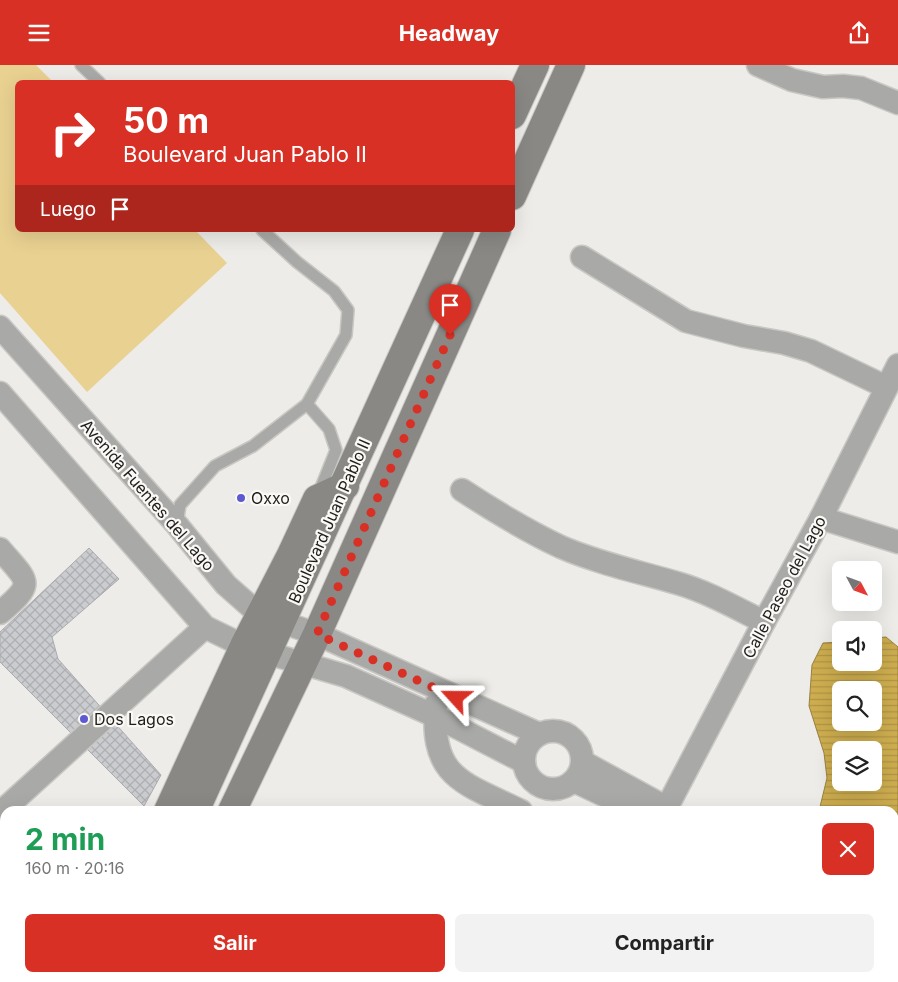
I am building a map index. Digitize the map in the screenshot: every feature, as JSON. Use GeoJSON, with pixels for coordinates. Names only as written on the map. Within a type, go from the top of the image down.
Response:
{"type":"FeatureCollection","features":[{"type":"Feature","properties":{"kind":"main road"},"geometry":{"type":"LineString","coordinates":[[515,108],[535,65]]}},
{"type":"Feature","properties":{"kind":"main road"},"geometry":{"type":"LineString","coordinates":[[515,189],[571,65]]}},
{"type":"Feature","properties":{"kind":"main road","name":"Boulevard Juan Pablo II"},"geometry":{"type":"LineString","coordinates":[[171,806],[344,486],[459,232]]}},
{"type":"Feature","properties":{"kind":"main road"},"geometry":{"type":"LineString","coordinates":[[234,806],[317,634],[496,232]]}},
{"type":"Feature","properties":{"kind":"main road"},"geometry":{"type":"LineString","coordinates":[[271,619],[291,555],[317,499],[344,486]]}},
{"type":"Feature","properties":{"kind":"main road","name":"Boulevard Juan Pablo II"},"geometry":{"type":"LineString","coordinates":[[197,806],[256,650]]}},
{"type":"Feature","properties":{"kind":"street"},"geometry":{"type":"LineString","coordinates":[[758,65],[792,80],[822,87],[843,86],[861,88],[898,103]]}},
{"type":"Feature","properties":{"kind":"street"},"geometry":{"type":"LineString","coordinates":[[582,257],[686,321],[811,351],[886,387]]}},
{"type":"Feature","properties":{"kind":"street","name":"Avenida Fuentes del Lago"},"geometry":{"type":"LineString","coordinates":[[0,327],[177,525],[226,585],[271,619],[317,634]]}},
{"type":"Feature","properties":{"kind":"street","name":"Calle Paseo del Lago"},"geometry":{"type":"LineString","coordinates":[[668,806],[764,622],[821,519],[898,365]]}},
{"type":"Feature","properties":{"kind":"street"},"geometry":{"type":"LineString","coordinates":[[0,393],[205,627],[256,650],[302,665],[346,676],[435,716],[524,762]]}},
{"type":"Feature","properties":{"kind":"street"},"geometry":{"type":"LineString","coordinates":[[462,490],[502,516],[562,547],[679,583],[715,597],[764,622]]}},
{"type":"Feature","properties":{"kind":"street"},"geometry":{"type":"LineString","coordinates":[[821,519],[898,543]]}},
{"type":"Feature","properties":{"kind":"street"},"geometry":{"type":"LineString","coordinates":[[0,549],[24,576],[26,586],[22,594],[0,613]]}},
{"type":"Feature","properties":{"kind":"street"},"geometry":{"type":"LineString","coordinates":[[8,806],[205,627]]}},
{"type":"Feature","properties":{"kind":"street"},"geometry":{"type":"LineString","coordinates":[[317,634],[539,734],[560,731],[569,735],[582,752],[578,772],[560,789],[543,788],[530,778],[524,762],[526,751],[539,734]]}},
{"type":"Feature","properties":{"kind":"street"},"geometry":{"type":"LineString","coordinates":[[439,690],[435,716],[437,741],[441,758],[448,770],[466,783],[511,806]]}},
{"type":"Feature","properties":{"kind":"street"},"geometry":{"type":"LineString","coordinates":[[578,772],[630,806]]}},
{"type":"Feature","properties":{"kind":"street","name":"Calle Paseo del Lago"},"geometry":{"type":"LineString","coordinates":[[578,772],[657,806]]}},
{"type":"Feature","properties":{"kind":"lane"},"geometry":{"type":"LineString","coordinates":[[80,65],[97,80]]}},
{"type":"Feature","properties":{"kind":"lane"},"geometry":{"type":"LineString","coordinates":[[177,525],[180,505],[215,466],[253,446],[307,404],[346,335],[348,310],[334,291],[296,262],[264,232]]}},
{"type":"Feature","properties":{"kind":"lane"},"geometry":{"type":"LineString","coordinates":[[307,404],[329,429],[336,450],[317,499]]}},
{"type":"Feature","properties":{"kind":"shaded area"},"geometry":{"type":"Polygon","coordinates":[[[0,65],[36,65],[51,80],[15,80],[15,232],[197,232],[227,263],[87,392],[0,293],[0,65]]]}},
{"type":"Feature","properties":{"kind":"shaded area"},"geometry":{"type":"Polygon","coordinates":[[[882,637],[886,637],[898,647],[898,806],[820,806],[827,778],[824,753],[809,706],[812,665],[823,643],[832,642],[832,671],[882,671],[882,637]]]}},
{"type":"Feature","properties":{"kind":"building","name":"Dos Lagos"},"geometry":{"type":"Polygon","coordinates":[[[89,548],[119,579],[52,637],[58,659],[161,775],[144,806],[0,662],[0,632],[89,548]]]}},
{"type":"Feature","properties":{"kind":"place","name":"Oxxo"},"geometry":{"type":"Point","coordinates":[241,498]}},
{"type":"Feature","properties":{"kind":"place","name":"Dos Lagos"},"geometry":{"type":"Point","coordinates":[84,719]}},
{"type":"Feature","properties":{"kind":"route"},"geometry":{"type":"LineString","coordinates":[[450,335],[317,634],[456,698]]}}]}
